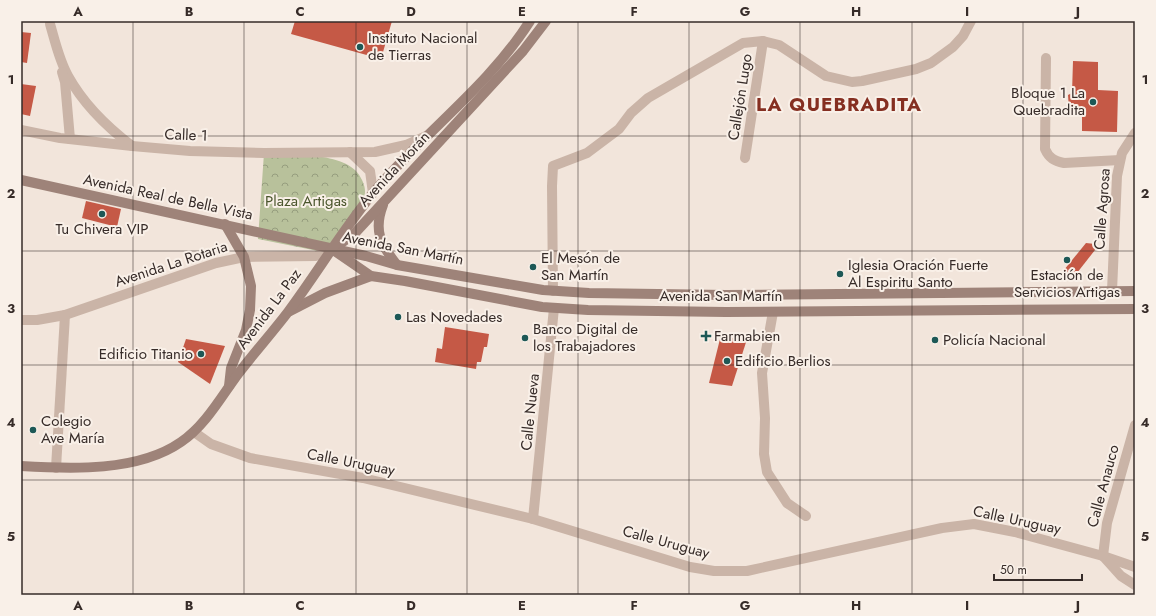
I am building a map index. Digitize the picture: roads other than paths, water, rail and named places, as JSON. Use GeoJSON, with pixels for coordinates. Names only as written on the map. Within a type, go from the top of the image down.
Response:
{"type":"FeatureCollection","features":[{"type":"Feature","properties":{"kind":"main road","name":"Avenida Morán"},"geometry":{"type":"LineString","coordinates":[[332,249],[342,232],[373,193],[491,70],[530,21]]}},
{"type":"Feature","properties":{"kind":"main road","name":"Avenida Morán"},"geometry":{"type":"LineString","coordinates":[[332,249],[355,233],[523,52],[546,21]]}},
{"type":"Feature","properties":{"kind":"main road","name":"Avenida Real de Bella Vista"},"geometry":{"type":"LineString","coordinates":[[21,180],[225,224],[332,249]]}},
{"type":"Feature","properties":{"kind":"main road"},"geometry":{"type":"LineString","coordinates":[[384,202],[380,214],[380,237],[384,248],[397,265]]}},
{"type":"Feature","properties":{"kind":"main road","name":"Avenida La Paz"},"geometry":{"type":"LineString","coordinates":[[225,224],[244,257],[252,286],[250,310],[240,347],[231,368],[229,386]]}},
{"type":"Feature","properties":{"kind":"main road","name":"Avenida San Martín"},"geometry":{"type":"LineString","coordinates":[[332,249],[397,265],[553,291],[622,294],[719,295],[1135,291]]}},
{"type":"Feature","properties":{"kind":"main road","name":"Avenida San Martín"},"geometry":{"type":"LineString","coordinates":[[332,249],[371,276],[405,281],[512,302],[554,308],[622,311],[773,312],[1135,309]]}},
{"type":"Feature","properties":{"kind":"main road","name":"Avenida La Paz"},"geometry":{"type":"LineString","coordinates":[[21,466],[56,468],[124,464],[141,461],[172,448],[194,432],[288,312],[332,249]]}},
{"type":"Feature","properties":{"kind":"main road"},"geometry":{"type":"LineString","coordinates":[[288,312],[325,293],[371,276]]}},
{"type":"Feature","properties":{"kind":"street"},"geometry":{"type":"LineString","coordinates":[[553,291],[553,166],[587,153],[619,130],[631,113],[648,98],[742,43],[763,41],[779,45],[826,76],[852,82],[862,82],[916,69],[932,63],[953,47],[963,36],[971,21]]}},
{"type":"Feature","properties":{"kind":"street"},"geometry":{"type":"LineString","coordinates":[[50,22],[65,82],[70,139]]}},
{"type":"Feature","properties":{"kind":"street"},"geometry":{"type":"LineString","coordinates":[[50,22],[68,76],[96,115],[132,146]]}},
{"type":"Feature","properties":{"kind":"street","name":"Callejón Lugo"},"geometry":{"type":"LineString","coordinates":[[745,158],[763,41]]}},
{"type":"Feature","properties":{"kind":"street"},"geometry":{"type":"LineString","coordinates":[[1046,58],[1045,148],[1049,157],[1056,162],[1064,163],[1120,160]]}},
{"type":"Feature","properties":{"kind":"street","name":"Calle 1"},"geometry":{"type":"LineString","coordinates":[[21,130],[70,139],[190,151],[375,152],[406,145],[429,135]]}},
{"type":"Feature","properties":{"kind":"street","name":"Calle Agrosa"},"geometry":{"type":"LineString","coordinates":[[1112,292],[1117,176],[1122,153],[1135,133]]}},
{"type":"Feature","properties":{"kind":"street"},"geometry":{"type":"LineString","coordinates":[[350,152],[370,171],[373,193]]}},
{"type":"Feature","properties":{"kind":"street","name":"Avenida La Rotaria"},"geometry":{"type":"LineString","coordinates":[[21,320],[37,320],[65,315],[216,264],[244,257],[316,256],[332,249]]}},
{"type":"Feature","properties":{"kind":"street","name":"Calle Nueva"},"geometry":{"type":"LineString","coordinates":[[533,519],[554,308]]}},
{"type":"Feature","properties":{"kind":"street"},"geometry":{"type":"LineString","coordinates":[[773,312],[762,373],[765,418],[764,454],[767,472],[787,503],[806,516]]}},
{"type":"Feature","properties":{"kind":"street"},"geometry":{"type":"LineString","coordinates":[[56,468],[65,315]]}},
{"type":"Feature","properties":{"kind":"street","name":"Calle Anauco"},"geometry":{"type":"LineString","coordinates":[[1103,556],[1107,523],[1135,425]]}},
{"type":"Feature","properties":{"kind":"street","name":"Calle Uruguay"},"geometry":{"type":"LineString","coordinates":[[194,432],[211,444],[250,458],[362,478],[533,519],[690,568],[714,571],[747,571],[963,524],[974,524],[1014,532],[1103,556],[1135,567]]}},
{"type":"Feature","properties":{"kind":"street"},"geometry":{"type":"LineString","coordinates":[[1103,556],[1121,576],[1135,584]]}},
{"type":"Feature","properties":{"kind":"place","name":"Instituto Nacional de Tierras"},"geometry":{"type":"Point","coordinates":[360,47]}},
{"type":"Feature","properties":{"kind":"place","name":"Bloque 1 La Quebradita"},"geometry":{"type":"Point","coordinates":[1093,102]}},
{"type":"Feature","properties":{"kind":"place","name":"Tu Chivera VIP"},"geometry":{"type":"Point","coordinates":[102,214]}},
{"type":"Feature","properties":{"kind":"place","name":"Estación de Servicios Artigas"},"geometry":{"type":"Point","coordinates":[1067,260]}},
{"type":"Feature","properties":{"kind":"place","name":"El Mesón de San Martín"},"geometry":{"type":"Point","coordinates":[533,267]}},
{"type":"Feature","properties":{"kind":"place","name":"Iglesia Oración Fuerte Al Espiritu Santo"},"geometry":{"type":"Point","coordinates":[840,274]}},
{"type":"Feature","properties":{"kind":"place","name":"Las Novedades"},"geometry":{"type":"Point","coordinates":[398,317]}},
{"type":"Feature","properties":{"kind":"place","name":"Farmabien"},"geometry":{"type":"Point","coordinates":[706,336]}},
{"type":"Feature","properties":{"kind":"place","name":"Banco Digital de los Trabajadores"},"geometry":{"type":"Point","coordinates":[525,338]}},
{"type":"Feature","properties":{"kind":"place","name":"Policía Nacional"},"geometry":{"type":"Point","coordinates":[935,340]}},
{"type":"Feature","properties":{"kind":"place","name":"Edificio Titanio"},"geometry":{"type":"Point","coordinates":[201,354]}},
{"type":"Feature","properties":{"kind":"place","name":"Edificio Berlios"},"geometry":{"type":"Point","coordinates":[727,361]}},
{"type":"Feature","properties":{"kind":"place","name":"Colegio Ave María"},"geometry":{"type":"Point","coordinates":[33,430]}},
{"type":"Feature","properties":{"kind":"district","name":"LA QUEBRADITA"},"geometry":{"type":"Point","coordinates":[839,104]}},
{"type":"Feature","properties":{"kind":"park label","name":"Plaza Artigas"},"geometry":{"type":"Point","coordinates":[306,201]}}]}
